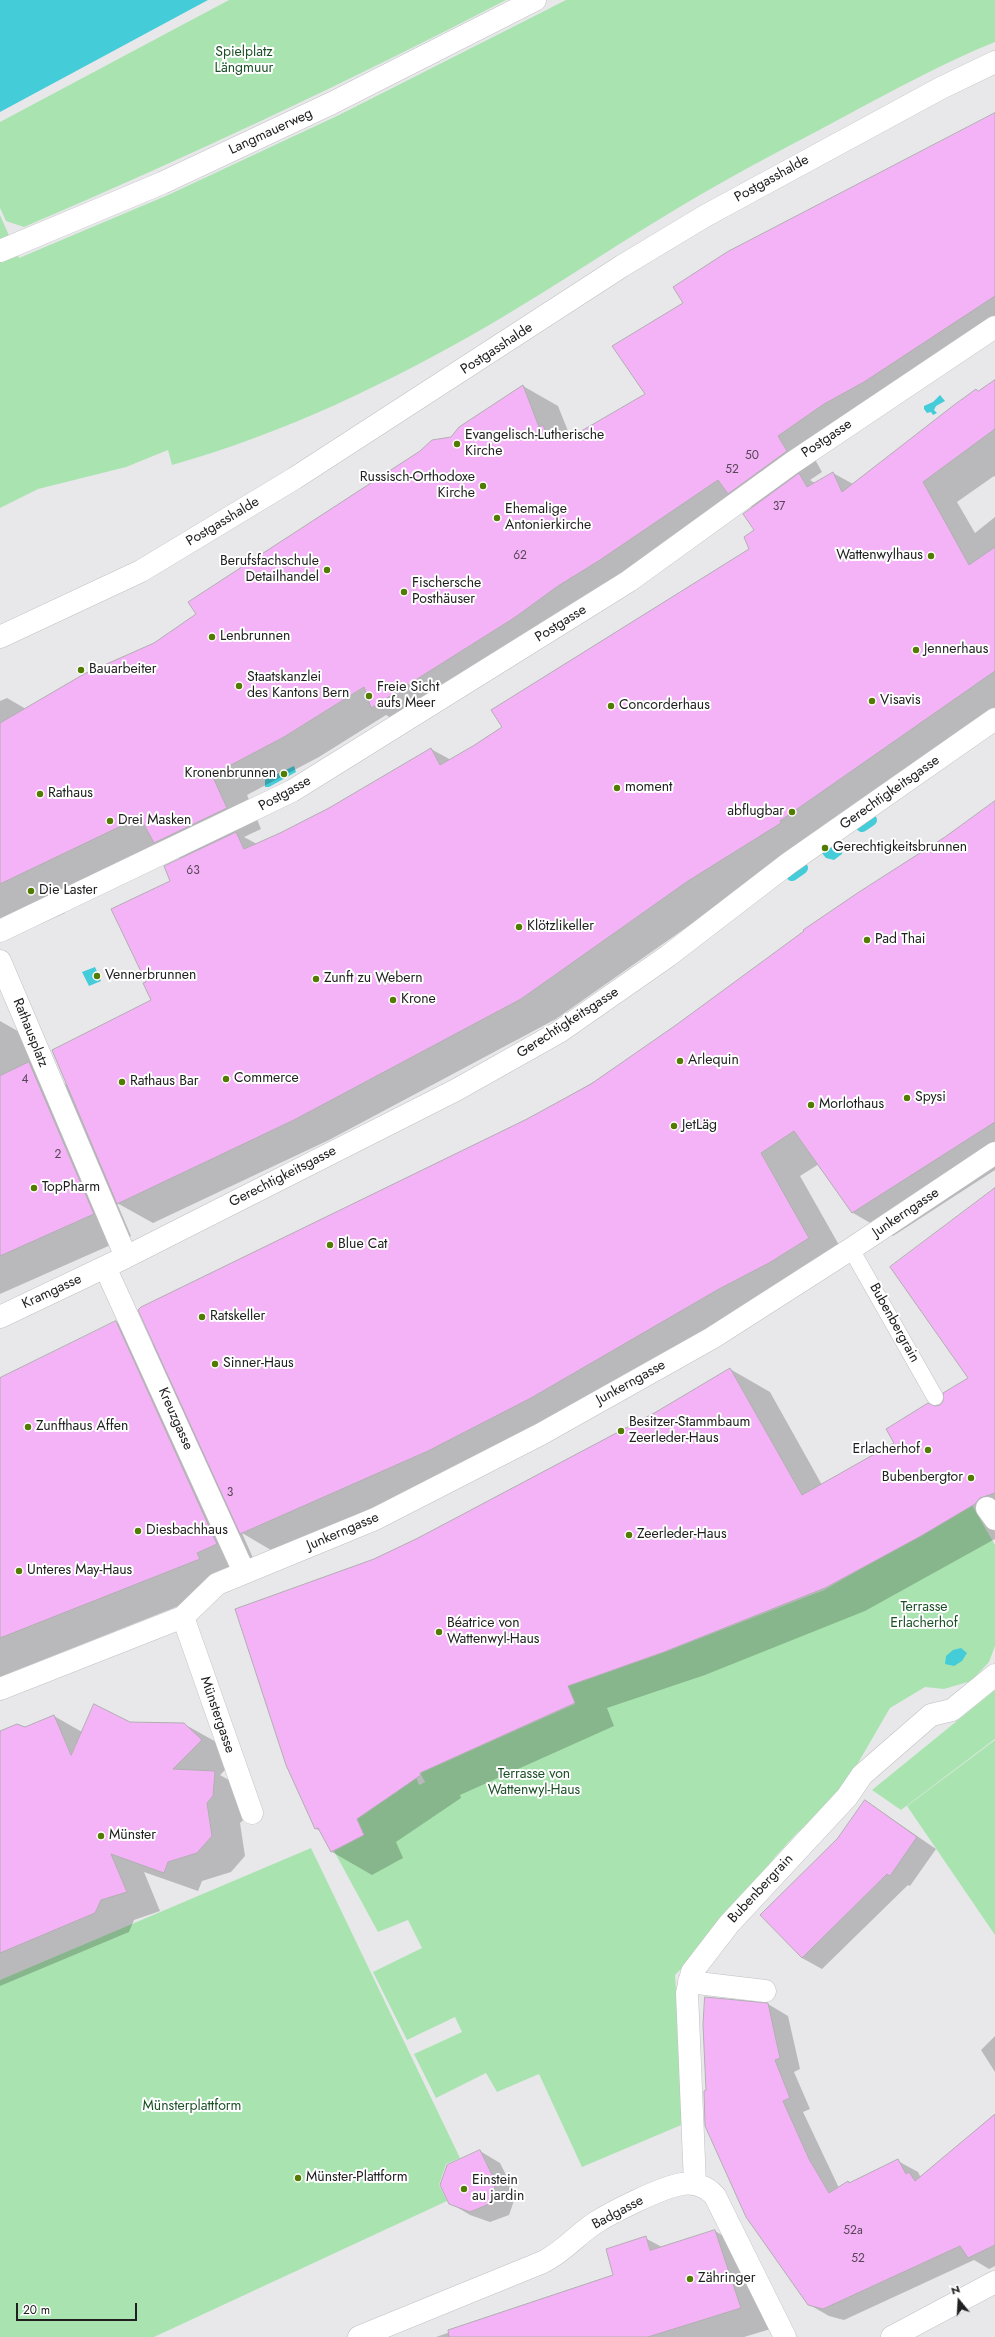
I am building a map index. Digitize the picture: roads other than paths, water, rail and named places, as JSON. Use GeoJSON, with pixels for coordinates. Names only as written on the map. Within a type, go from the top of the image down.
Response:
{"type":"FeatureCollection","features":[{"type":"Feature","properties":{"kind":"street","name":"Langmauerweg"},"geometry":{"type":"LineString","coordinates":[[0,251],[162,183],[332,103],[535,0]]}},
{"type":"Feature","properties":{"kind":"street","name":"Postgasshalde"},"geometry":{"type":"LineString","coordinates":[[0,637],[141,571],[294,478],[622,266],[706,216],[941,88],[995,62]]}},
{"type":"Feature","properties":{"kind":"street","name":"Postgasse"},"geometry":{"type":"LineString","coordinates":[[0,931],[275,801],[391,731],[629,582],[792,463],[995,327]]}},
{"type":"Feature","properties":{"kind":"street","name":"Gerechtigkeitsgasse"},"geometry":{"type":"LineString","coordinates":[[105,1267],[449,1094],[559,1032],[668,956],[789,863],[995,719]]}},
{"type":"Feature","properties":{"kind":"street","name":"Rathausplatz"},"geometry":{"type":"LineString","coordinates":[[0,961],[51,1084],[126,1257]]}},
{"type":"Feature","properties":{"kind":"street","name":"Junkerngasse"},"geometry":{"type":"LineString","coordinates":[[244,1572],[375,1519],[541,1434],[712,1338],[852,1249],[995,1153]]}},
{"type":"Feature","properties":{"kind":"street","name":"Kreuzgasse"},"geometry":{"type":"LineString","coordinates":[[105,1267],[244,1572]]}},
{"type":"Feature","properties":{"kind":"street","name":"Kramgasse"},"geometry":{"type":"LineString","coordinates":[[0,1317],[105,1267]]}},
{"type":"Feature","properties":{"kind":"street"},"geometry":{"type":"LineString","coordinates":[[0,1689],[182,1617],[217,1584],[244,1572]]}},
{"type":"Feature","properties":{"kind":"street","name":"Münstergasse"},"geometry":{"type":"LineString","coordinates":[[182,1617],[252,1813]]}},
{"type":"Feature","properties":{"kind":"street","name":"Bubenbergrain"},"geometry":{"type":"LineString","coordinates":[[695,2184],[687,1993],[692,1972],[729,1924],[847,1797],[862,1775],[931,1716],[952,1710],[995,1675]]}},
{"type":"Feature","properties":{"kind":"street"},"geometry":{"type":"LineString","coordinates":[[689,1982],[765,1991]]}},
{"type":"Feature","properties":{"kind":"street","name":"Badgasse"},"geometry":{"type":"LineString","coordinates":[[359,2337],[557,2255],[594,2223],[614,2212],[668,2188],[683,2184],[695,2184]]}},
{"type":"Feature","properties":{"kind":"street"},"geometry":{"type":"LineString","coordinates":[[695,2184],[707,2188],[715,2196],[785,2337]]}},
{"type":"Feature","properties":{"kind":"street"},"geometry":{"type":"LineString","coordinates":[[892,2337],[995,2282]]}},
{"type":"Feature","properties":{"kind":"lane","name":"Bubenbergrain"},"geometry":{"type":"LineString","coordinates":[[852,1249],[935,1397]]}},
{"type":"Feature","properties":{"kind":"water"},"geometry":{"type":"Polygon","coordinates":[[[0,0],[208,0],[0,112],[0,0]]]}},
{"type":"Feature","properties":{"kind":"water"},"geometry":{"type":"Polygon","coordinates":[[[940,395],[945,401],[936,406],[934,410],[937,413],[933,415],[931,412],[927,413],[924,406],[933,402],[940,395]]]}},
{"type":"Feature","properties":{"kind":"water","name":"Kronenbrunnen"},"geometry":{"type":"Polygon","coordinates":[[[294,766],[296,772],[269,787],[265,787],[265,780],[294,766]]]}},
{"type":"Feature","properties":{"kind":"water","name":"Gerechtigkeitsbrunnen"},"geometry":{"type":"Polygon","coordinates":[[[838,838],[843,846],[842,854],[834,860],[826,858],[820,851],[838,838]]]}},
{"type":"Feature","properties":{"kind":"water","name":"Vennerbrunnen"},"geometry":{"type":"Polygon","coordinates":[[[95,967],[101,981],[89,986],[82,972],[95,967]]]}},
{"type":"Feature","properties":{"kind":"water"},"geometry":{"type":"Polygon","coordinates":[[[961,1648],[967,1653],[962,1661],[954,1666],[945,1664],[946,1656],[953,1650],[961,1648]]]}},
{"type":"Feature","properties":{"kind":"waterway"},"geometry":{"type":"LineString","coordinates":[[862,826],[871,820]]}},
{"type":"Feature","properties":{"kind":"waterway"},"geometry":{"type":"LineString","coordinates":[[792,875],[802,868]]}},
{"type":"Feature","properties":{"kind":"place","name":"Evangelisch-Lutherische Kirche"},"geometry":{"type":"Point","coordinates":[457,444]}},
{"type":"Feature","properties":{"kind":"place","name":"Russisch-Orthodoxe Kirche"},"geometry":{"type":"Point","coordinates":[483,486]}},
{"type":"Feature","properties":{"kind":"place","name":"Ehemalige Antonierkirche"},"geometry":{"type":"Point","coordinates":[497,518]}},
{"type":"Feature","properties":{"kind":"place","name":"Wattenwylhaus"},"geometry":{"type":"Point","coordinates":[931,556]}},
{"type":"Feature","properties":{"kind":"place","name":"Berufsfachschule Detailhandel"},"geometry":{"type":"Point","coordinates":[327,570]}},
{"type":"Feature","properties":{"kind":"place","name":"Fischersche Posthäuser"},"geometry":{"type":"Point","coordinates":[404,592]}},
{"type":"Feature","properties":{"kind":"place","name":"Lenbrunnen"},"geometry":{"type":"Point","coordinates":[212,637]}},
{"type":"Feature","properties":{"kind":"place","name":"Jennerhaus"},"geometry":{"type":"Point","coordinates":[916,650]}},
{"type":"Feature","properties":{"kind":"place","name":"Bauarbeiter"},"geometry":{"type":"Point","coordinates":[81,670]}},
{"type":"Feature","properties":{"kind":"place","name":"Staatskanzlei des Kantons Bern"},"geometry":{"type":"Point","coordinates":[239,686]}},
{"type":"Feature","properties":{"kind":"place","name":"Freie Sicht aufs Meer"},"geometry":{"type":"Point","coordinates":[369,696]}},
{"type":"Feature","properties":{"kind":"place","name":"Visavis"},"geometry":{"type":"Point","coordinates":[872,701]}},
{"type":"Feature","properties":{"kind":"place","name":"Concorderhaus"},"geometry":{"type":"Point","coordinates":[611,706]}},
{"type":"Feature","properties":{"kind":"place","name":"Kronenbrunnen"},"geometry":{"type":"Point","coordinates":[284,774]}},
{"type":"Feature","properties":{"kind":"place","name":"moment"},"geometry":{"type":"Point","coordinates":[617,788]}},
{"type":"Feature","properties":{"kind":"place","name":"Rathaus"},"geometry":{"type":"Point","coordinates":[40,794]}},
{"type":"Feature","properties":{"kind":"place","name":"abflugbar"},"geometry":{"type":"Point","coordinates":[792,812]}},
{"type":"Feature","properties":{"kind":"place","name":"Drei Masken"},"geometry":{"type":"Point","coordinates":[110,821]}},
{"type":"Feature","properties":{"kind":"place","name":"Gerechtigkeitsbrunnen"},"geometry":{"type":"Point","coordinates":[825,848]}},
{"type":"Feature","properties":{"kind":"place","name":"Die Laster"},"geometry":{"type":"Point","coordinates":[31,891]}},
{"type":"Feature","properties":{"kind":"place","name":"Klötzlikeller"},"geometry":{"type":"Point","coordinates":[519,927]}},
{"type":"Feature","properties":{"kind":"place","name":"Pad Thai"},"geometry":{"type":"Point","coordinates":[867,940]}},
{"type":"Feature","properties":{"kind":"place","name":"Vennerbrunnen"},"geometry":{"type":"Point","coordinates":[97,976]}},
{"type":"Feature","properties":{"kind":"place","name":"Zunft zu Webern"},"geometry":{"type":"Point","coordinates":[316,979]}},
{"type":"Feature","properties":{"kind":"place","name":"Krone"},"geometry":{"type":"Point","coordinates":[393,1000]}},
{"type":"Feature","properties":{"kind":"place","name":"Arlequin"},"geometry":{"type":"Point","coordinates":[680,1061]}},
{"type":"Feature","properties":{"kind":"place","name":"Commerce"},"geometry":{"type":"Point","coordinates":[226,1079]}},
{"type":"Feature","properties":{"kind":"place","name":"Rathaus Bar"},"geometry":{"type":"Point","coordinates":[122,1082]}},
{"type":"Feature","properties":{"kind":"place","name":"Spysi"},"geometry":{"type":"Point","coordinates":[907,1098]}},
{"type":"Feature","properties":{"kind":"place","name":"Morlothaus"},"geometry":{"type":"Point","coordinates":[811,1105]}},
{"type":"Feature","properties":{"kind":"place","name":"JetLäg"},"geometry":{"type":"Point","coordinates":[674,1126]}},
{"type":"Feature","properties":{"kind":"place","name":"TopPharm"},"geometry":{"type":"Point","coordinates":[34,1188]}},
{"type":"Feature","properties":{"kind":"place","name":"Blue Cat"},"geometry":{"type":"Point","coordinates":[330,1245]}},
{"type":"Feature","properties":{"kind":"place","name":"Ratskeller"},"geometry":{"type":"Point","coordinates":[202,1317]}},
{"type":"Feature","properties":{"kind":"place","name":"Sinner-Haus"},"geometry":{"type":"Point","coordinates":[215,1364]}},
{"type":"Feature","properties":{"kind":"place","name":"Zunfthaus Affen"},"geometry":{"type":"Point","coordinates":[28,1427]}},
{"type":"Feature","properties":{"kind":"place","name":"Besitzer-Stammbaum Zeerleder-Haus"},"geometry":{"type":"Point","coordinates":[621,1431]}},
{"type":"Feature","properties":{"kind":"place","name":"Erlacherhof"},"geometry":{"type":"Point","coordinates":[928,1450]}},
{"type":"Feature","properties":{"kind":"place","name":"Bubenbergtor"},"geometry":{"type":"Point","coordinates":[971,1478]}},
{"type":"Feature","properties":{"kind":"place","name":"Diesbachhaus"},"geometry":{"type":"Point","coordinates":[138,1531]}},
{"type":"Feature","properties":{"kind":"place","name":"Zeerleder-Haus"},"geometry":{"type":"Point","coordinates":[629,1535]}},
{"type":"Feature","properties":{"kind":"place","name":"Unteres May-Haus"},"geometry":{"type":"Point","coordinates":[19,1571]}},
{"type":"Feature","properties":{"kind":"place","name":"Béatrice von Wattenwyl-Haus"},"geometry":{"type":"Point","coordinates":[439,1632]}},
{"type":"Feature","properties":{"kind":"place","name":"Münster"},"geometry":{"type":"Point","coordinates":[101,1836]}},
{"type":"Feature","properties":{"kind":"place","name":"Münster-Plattform"},"geometry":{"type":"Point","coordinates":[298,2178]}},
{"type":"Feature","properties":{"kind":"place","name":"Einstein au jardin"},"geometry":{"type":"Point","coordinates":[464,2189]}},
{"type":"Feature","properties":{"kind":"place","name":"Zähringer"},"geometry":{"type":"Point","coordinates":[690,2279]}},
{"type":"Feature","properties":{"kind":"park label","name":"Spielplatz Längmuur"},"geometry":{"type":"Point","coordinates":[244,62]}},
{"type":"Feature","properties":{"kind":"park label","name":"Terrasse Erlacherhof"},"geometry":{"type":"Point","coordinates":[924,1616]}},
{"type":"Feature","properties":{"kind":"park label","name":"Terrasse von Wattenwyl-Haus"},"geometry":{"type":"Point","coordinates":[534,1784]}},
{"type":"Feature","properties":{"kind":"park label","name":"Münsterplattform"},"geometry":{"type":"Point","coordinates":[192,2107]}}]}
